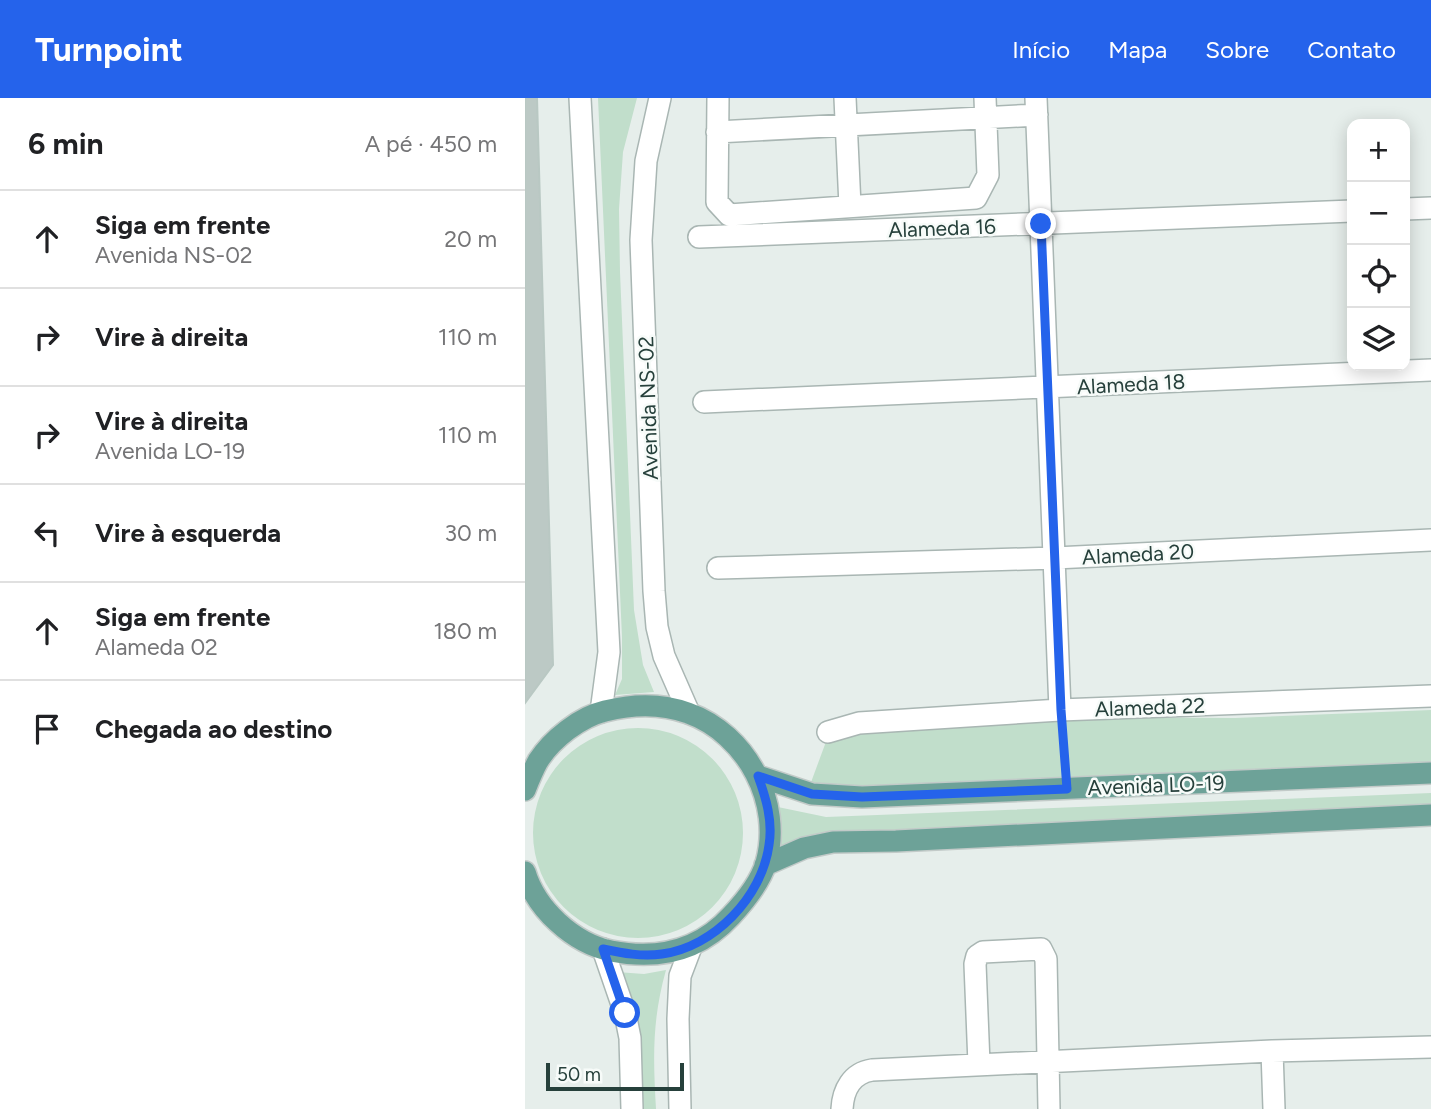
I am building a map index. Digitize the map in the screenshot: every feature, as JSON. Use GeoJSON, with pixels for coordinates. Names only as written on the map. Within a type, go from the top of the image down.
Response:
{"type":"FeatureCollection","features":[{"type":"Feature","properties":{"kind":"main road"},"geometry":{"type":"LineString","coordinates":[[525,790],[538,761],[566,731],[601,712],[630,705],[650,705],[689,713],[713,725],[728,738],[745,756],[758,776],[770,820],[770,843],[765,865],[749,896],[717,931],[691,947],[662,954],[632,955],[603,949],[579,938],[557,922],[540,902],[526,876]]}},
{"type":"Feature","properties":{"kind":"main road","name":"Avenida LO-19"},"geometry":{"type":"LineString","coordinates":[[758,776],[812,794],[862,797],[1431,773]]}},
{"type":"Feature","properties":{"kind":"main road","name":"Avenida LO-19"},"geometry":{"type":"LineString","coordinates":[[765,865],[804,848],[833,842],[1431,815]]}},
{"type":"Feature","properties":{"kind":"street"},"geometry":{"type":"LineString","coordinates":[[580,98],[609,652],[601,712]]}},
{"type":"Feature","properties":{"kind":"street","name":"Avenida NS-02"},"geometry":{"type":"LineString","coordinates":[[660,98],[646,161],[641,240],[654,591],[657,627],[664,656],[689,713]]}},
{"type":"Feature","properties":{"kind":"street"},"geometry":{"type":"LineString","coordinates":[[718,98],[717,202],[729,215],[976,198],[988,175],[985,107]]}},
{"type":"Feature","properties":{"kind":"street"},"geometry":{"type":"LineString","coordinates":[[845,98],[850,206]]}},
{"type":"Feature","properties":{"kind":"street"},"geometry":{"type":"LineString","coordinates":[[717,132],[845,124],[985,107],[1037,107],[1046,388],[1061,710]]}},
{"type":"Feature","properties":{"kind":"street"},"geometry":{"type":"LineString","coordinates":[[1410,209],[1431,208]]}},
{"type":"Feature","properties":{"kind":"street","name":"Alameda 16"},"geometry":{"type":"LineString","coordinates":[[699,237],[1347,211]]}},
{"type":"Feature","properties":{"kind":"street","name":"Alameda 18"},"geometry":{"type":"LineString","coordinates":[[704,402],[1431,370]]}},
{"type":"Feature","properties":{"kind":"street","name":"Alameda 20"},"geometry":{"type":"LineString","coordinates":[[718,568],[1055,558],[1431,540]]}},
{"type":"Feature","properties":{"kind":"street","name":"Alameda 22"},"geometry":{"type":"LineString","coordinates":[[828,732],[859,723],[1061,710],[1431,696]]}},
{"type":"Feature","properties":{"kind":"street"},"geometry":{"type":"LineString","coordinates":[[680,1109],[680,976],[691,947]]}},
{"type":"Feature","properties":{"kind":"street"},"geometry":{"type":"LineString","coordinates":[[603,949],[625,1013],[630,1038],[632,1109]]}},
{"type":"Feature","properties":{"kind":"street"},"geometry":{"type":"LineString","coordinates":[[979,1065],[975,964],[977,956],[983,952],[1038,949],[1046,958],[1049,1109]]}},
{"type":"Feature","properties":{"kind":"street"},"geometry":{"type":"LineString","coordinates":[[842,1109],[842,1098],[855,1076],[872,1070],[1431,1046]]}},
{"type":"Feature","properties":{"kind":"street"},"geometry":{"type":"LineString","coordinates":[[1272,1051],[1274,1109]]}},
{"type":"Feature","properties":{"kind":"path"},"geometry":{"type":"LineString","coordinates":[[1061,710],[1067,789]]}},
{"type":"Feature","properties":{"kind":"green space"},"geometry":{"type":"Polygon","coordinates":[[[598,98],[637,98],[623,152],[619,209],[620,272],[634,610],[643,665],[654,692],[615,695],[622,679],[622,637],[598,98]]]}},
{"type":"Feature","properties":{"kind":"green space"},"geometry":{"type":"Polygon","coordinates":[[[1431,710],[1431,762],[842,789],[810,785],[827,739],[861,728],[1058,717],[1235,718],[1431,710]]]}},
{"type":"Feature","properties":{"kind":"green space"},"geometry":{"type":"Polygon","coordinates":[[[638,728],[659,730],[678,736],[696,745],[712,759],[726,775],[735,793],[741,812],[741,854],[735,873],[726,891],[712,907],[696,921],[678,930],[659,936],[638,938],[617,936],[598,930],[580,921],[564,907],[550,891],[541,873],[535,854],[533,833],[535,812],[541,793],[550,775],[564,759],[580,745],[598,736],[617,730],[638,728]]]}},
{"type":"Feature","properties":{"kind":"green space"},"geometry":{"type":"Polygon","coordinates":[[[1431,793],[1431,809],[777,849],[773,806],[826,817],[1431,793]]]}},
{"type":"Feature","properties":{"kind":"green space"},"geometry":{"type":"Polygon","coordinates":[[[666,970],[658,1006],[655,1039],[656,1109],[641,1109],[617,972],[644,974],[666,970]]]}},
{"type":"Feature","properties":{"kind":"building"},"geometry":{"type":"Polygon","coordinates":[[[525,98],[537,98],[553,665],[525,703],[525,98]]]}},
{"type":"Feature","properties":{"kind":"route"},"geometry":{"type":"LineString","coordinates":[[625,1013],[603,949],[632,955],[662,954],[691,947],[717,931],[749,896],[765,865],[770,843],[770,820],[758,776],[812,794],[862,797],[1067,789],[1046,388],[1041,224]]}}]}
